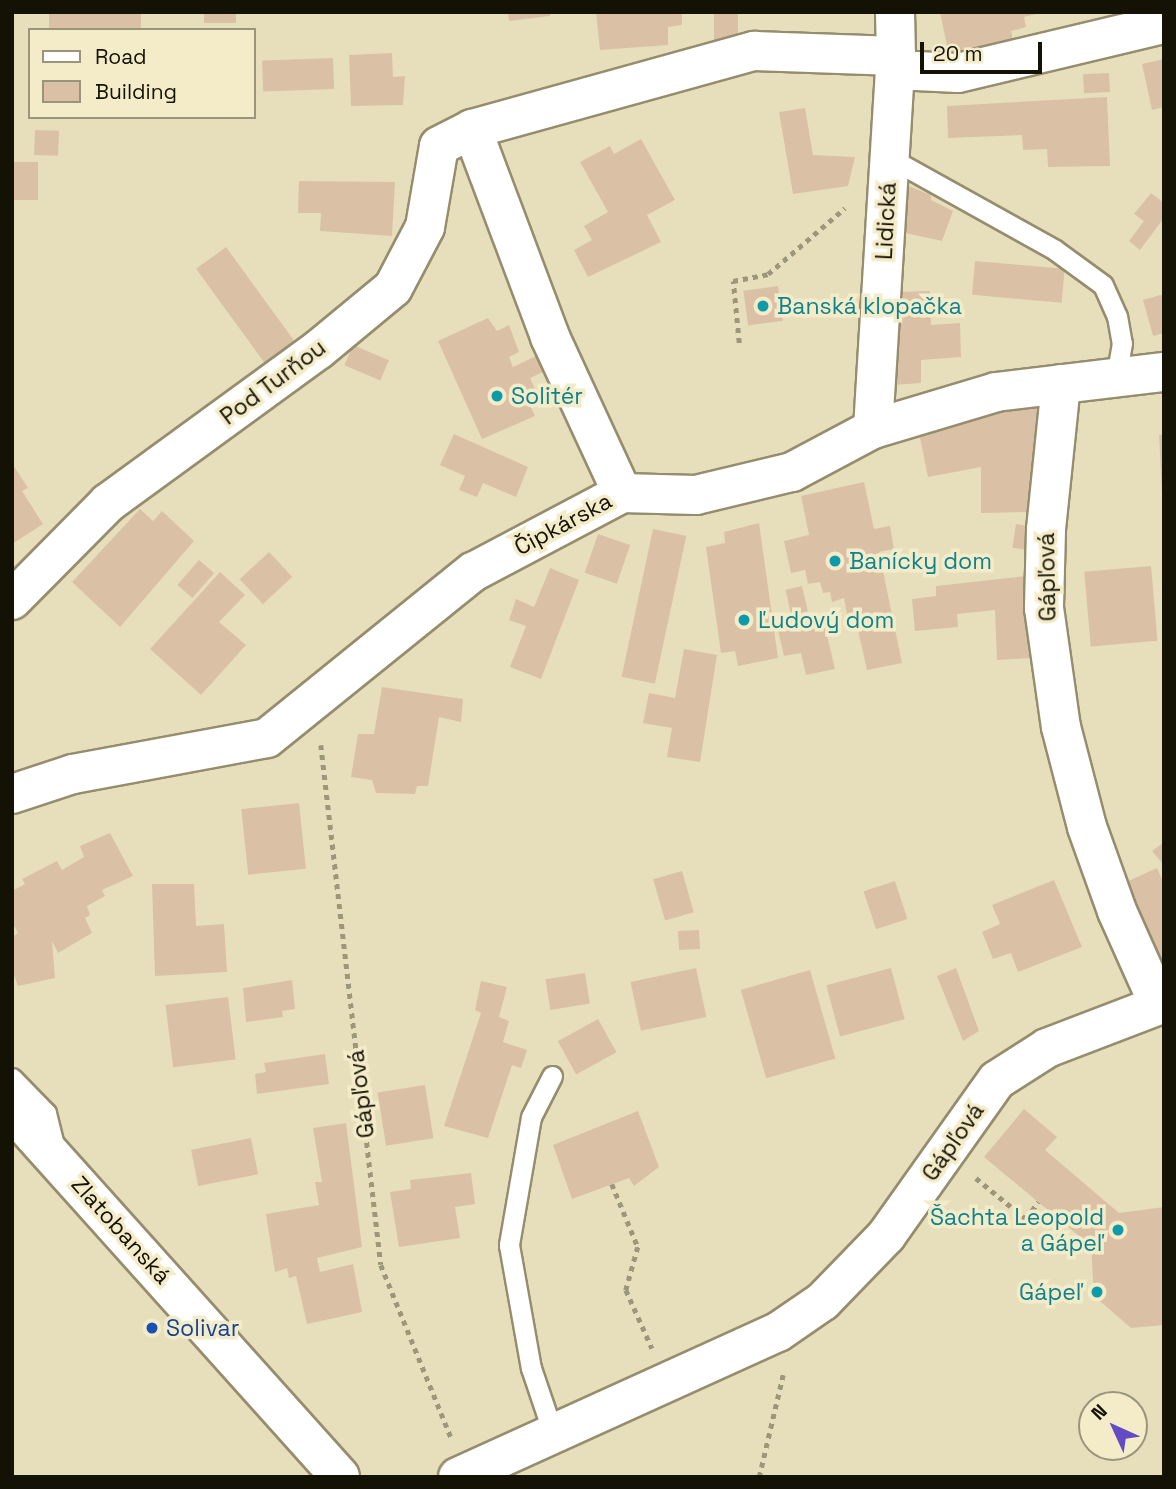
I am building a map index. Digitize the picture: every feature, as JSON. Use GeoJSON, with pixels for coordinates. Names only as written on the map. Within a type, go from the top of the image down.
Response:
{"type":"FeatureCollection","features":[{"type":"Feature","properties":{"kind":"street","name":"Lidická"},"geometry":{"type":"LineString","coordinates":[[873,429],[896,63],[895,12]]}},
{"type":"Feature","properties":{"kind":"street"},"geometry":{"type":"LineString","coordinates":[[896,63],[958,73],[1164,24]]}},
{"type":"Feature","properties":{"kind":"street","name":"Pod Turňou"},"geometry":{"type":"LineString","coordinates":[[12,600],[108,503],[318,350],[393,288],[425,227],[439,146],[472,129],[754,51],[896,63]]}},
{"type":"Feature","properties":{"kind":"street"},"geometry":{"type":"LineString","coordinates":[[472,129],[550,337],[622,493]]}},
{"type":"Feature","properties":{"kind":"street","name":"Čipkárska"},"geometry":{"type":"LineString","coordinates":[[12,794],[73,774],[267,738],[472,572],[622,493],[696,495],[792,472],[873,429],[996,392],[1164,372]]}},
{"type":"Feature","properties":{"kind":"street","name":"Gápľová"},"geometry":{"type":"LineString","coordinates":[[462,1475],[778,1332],[823,1301],[886,1236],[997,1080],[1047,1048],[1162,1004],[1117,911],[1087,827],[1061,727],[1044,608],[1046,530],[1061,384]]}},
{"type":"Feature","properties":{"kind":"street","name":"Zlatobanská"},"geometry":{"type":"LineString","coordinates":[[12,1111],[57,1158],[340,1477]]}},
{"type":"Feature","properties":{"kind":"lane"},"geometry":{"type":"LineString","coordinates":[[889,164],[1055,250],[1103,285],[1117,316],[1122,343],[1116,378]]}},
{"type":"Feature","properties":{"kind":"lane"},"geometry":{"type":"LineString","coordinates":[[552,1076],[531,1118],[509,1245],[531,1368],[553,1433]]}},
{"type":"Feature","properties":{"kind":"lane"},"geometry":{"type":"LineString","coordinates":[[12,1078],[46,1113],[57,1158]]}},
{"type":"Feature","properties":{"kind":"path"},"geometry":{"type":"LineString","coordinates":[[739,343],[733,281],[768,274],[889,164]]}},
{"type":"Feature","properties":{"kind":"path","name":"Gápľová"},"geometry":{"type":"LineString","coordinates":[[316,700],[381,1265],[462,1475]]}},
{"type":"Feature","properties":{"kind":"path"},"geometry":{"type":"LineString","coordinates":[[612,1184],[638,1247],[626,1290],[658,1359]]}},
{"type":"Feature","properties":{"kind":"path"},"geometry":{"type":"LineString","coordinates":[[760,1477],[783,1378],[778,1332]]}},
{"type":"Feature","properties":{"kind":"building"},"geometry":{"type":"Polygon","coordinates":[[[49,12],[141,12],[141,28],[49,28],[49,12]]]}},
{"type":"Feature","properties":{"kind":"building"},"geometry":{"type":"Polygon","coordinates":[[[204,12],[236,12],[236,23],[204,23],[204,12]]]}},
{"type":"Feature","properties":{"kind":"building"},"geometry":{"type":"Polygon","coordinates":[[[508,12],[550,12],[550,16],[509,21],[508,12]]]}},
{"type":"Feature","properties":{"kind":"building"},"geometry":{"type":"Polygon","coordinates":[[[596,12],[682,12],[682,25],[668,27],[668,45],[600,50],[596,12]]]}},
{"type":"Feature","properties":{"kind":"building"},"geometry":{"type":"Polygon","coordinates":[[[714,12],[738,12],[738,41],[714,41],[714,12]]]}},
{"type":"Feature","properties":{"kind":"building"},"geometry":{"type":"Polygon","coordinates":[[[940,12],[1040,13],[1024,17],[1026,27],[1011,31],[1015,51],[951,65],[940,12]]]}},
{"type":"Feature","properties":{"kind":"building"},"geometry":{"type":"Polygon","coordinates":[[[392,53],[393,77],[405,76],[403,105],[351,106],[349,55],[392,53]]]}},
{"type":"Feature","properties":{"kind":"building"},"geometry":{"type":"Polygon","coordinates":[[[333,58],[334,89],[263,91],[262,60],[333,58]]]}},
{"type":"Feature","properties":{"kind":"building"},"geometry":{"type":"Polygon","coordinates":[[[1164,59],[1164,107],[1152,110],[1142,64],[1164,59]]]}},
{"type":"Feature","properties":{"kind":"building"},"geometry":{"type":"Polygon","coordinates":[[[1109,73],[1110,92],[1084,93],[1083,74],[1109,73]]]}},
{"type":"Feature","properties":{"kind":"building"},"geometry":{"type":"Polygon","coordinates":[[[1107,97],[1110,166],[1048,167],[1047,149],[1023,150],[1022,135],[948,138],[947,106],[1107,97]]]}},
{"type":"Feature","properties":{"kind":"building"},"geometry":{"type":"Polygon","coordinates":[[[805,108],[813,155],[855,157],[848,186],[793,194],[779,112],[805,108]]]}},
{"type":"Feature","properties":{"kind":"building"},"geometry":{"type":"Polygon","coordinates":[[[35,130],[59,131],[58,156],[34,155],[35,130]]]}},
{"type":"Feature","properties":{"kind":"building"},"geometry":{"type":"Polygon","coordinates":[[[641,139],[675,200],[647,215],[661,242],[588,277],[574,250],[592,240],[584,226],[608,212],[580,162],[610,146],[614,154],[641,139]]]}},
{"type":"Feature","properties":{"kind":"building"},"geometry":{"type":"Polygon","coordinates":[[[12,162],[38,162],[38,200],[12,200],[12,162]]]}},
{"type":"Feature","properties":{"kind":"building"},"geometry":{"type":"Polygon","coordinates":[[[299,181],[395,182],[392,236],[320,231],[321,213],[298,213],[299,181]]]}},
{"type":"Feature","properties":{"kind":"building"},"geometry":{"type":"Polygon","coordinates":[[[899,182],[931,195],[931,200],[953,211],[942,241],[896,231],[899,182]]]}},
{"type":"Feature","properties":{"kind":"building"},"geometry":{"type":"Polygon","coordinates":[[[1151,193],[1164,203],[1164,218],[1140,250],[1129,241],[1144,221],[1134,214],[1151,193]]]}},
{"type":"Feature","properties":{"kind":"building"},"geometry":{"type":"Polygon","coordinates":[[[226,247],[297,344],[267,366],[196,269],[226,247]]]}},
{"type":"Feature","properties":{"kind":"building"},"geometry":{"type":"Polygon","coordinates":[[[975,261],[1065,269],[1062,303],[972,295],[975,261]]]}},
{"type":"Feature","properties":{"kind":"building","name":"Banská klopačka"},"geometry":{"type":"Polygon","coordinates":[[[778,286],[783,321],[748,326],[743,291],[778,286]]]}},
{"type":"Feature","properties":{"kind":"building"},"geometry":{"type":"Polygon","coordinates":[[[930,291],[931,325],[960,323],[961,357],[921,360],[921,383],[894,385],[896,292],[930,291]]]}},
{"type":"Feature","properties":{"kind":"building"},"geometry":{"type":"Polygon","coordinates":[[[1164,294],[1164,333],[1153,336],[1143,300],[1164,294]]]}},
{"type":"Feature","properties":{"kind":"building"},"geometry":{"type":"Polygon","coordinates":[[[488,318],[497,331],[509,325],[519,352],[509,357],[513,367],[536,356],[543,372],[530,378],[537,394],[527,398],[535,416],[482,439],[438,341],[488,318]]]}},
{"type":"Feature","properties":{"kind":"building"},"geometry":{"type":"Polygon","coordinates":[[[353,345],[389,360],[380,380],[344,365],[353,345]]]}},
{"type":"Feature","properties":{"kind":"building"},"geometry":{"type":"Polygon","coordinates":[[[1037,403],[1045,452],[1033,455],[1033,512],[981,513],[981,467],[928,477],[918,428],[1037,403]]]}},
{"type":"Feature","properties":{"kind":"building"},"geometry":{"type":"Polygon","coordinates":[[[454,434],[528,467],[516,497],[483,483],[477,497],[459,490],[465,476],[440,465],[454,434]]]}},
{"type":"Feature","properties":{"kind":"building"},"geometry":{"type":"Polygon","coordinates":[[[1164,434],[1164,494],[1162,494],[1159,435],[1164,434]]]}},
{"type":"Feature","properties":{"kind":"building"},"geometry":{"type":"Polygon","coordinates":[[[12,463],[28,488],[22,491],[43,524],[12,544],[12,463]]]}},
{"type":"Feature","properties":{"kind":"building","name":"Banícky dom"},"geometry":{"type":"Polygon","coordinates":[[[864,482],[874,529],[890,526],[894,549],[879,552],[902,663],[867,670],[855,617],[848,619],[844,598],[832,602],[830,592],[823,593],[820,582],[808,584],[805,570],[791,573],[784,541],[809,535],[801,496],[864,482]]]}},
{"type":"Feature","properties":{"kind":"building"},"geometry":{"type":"Polygon","coordinates":[[[140,509],[153,521],[162,511],[194,541],[120,627],[72,582],[140,509]]]}},
{"type":"Feature","properties":{"kind":"building","name":"Ľudový dom"},"geometry":{"type":"Polygon","coordinates":[[[759,523],[778,658],[738,666],[735,651],[721,653],[706,547],[725,543],[724,532],[759,523]]]}},
{"type":"Feature","properties":{"kind":"building"},"geometry":{"type":"Polygon","coordinates":[[[1016,524],[1035,527],[1031,551],[1012,548],[1016,524]]]}},
{"type":"Feature","properties":{"kind":"building"},"geometry":{"type":"Polygon","coordinates":[[[653,529],[686,536],[655,684],[622,677],[653,529]]]}},
{"type":"Feature","properties":{"kind":"building"},"geometry":{"type":"Polygon","coordinates":[[[598,534],[630,545],[617,584],[585,573],[598,534]]]}},
{"type":"Feature","properties":{"kind":"building"},"geometry":{"type":"Polygon","coordinates":[[[269,552],[292,577],[263,604],[240,579],[269,552]]]}},
{"type":"Feature","properties":{"kind":"building"},"geometry":{"type":"Polygon","coordinates":[[[199,560],[214,573],[192,598],[177,585],[199,560]]]}},
{"type":"Feature","properties":{"kind":"building"},"geometry":{"type":"Polygon","coordinates":[[[1151,566],[1158,641],[1091,647],[1084,572],[1151,566]]]}},
{"type":"Feature","properties":{"kind":"building"},"geometry":{"type":"Polygon","coordinates":[[[550,568],[579,580],[541,679],[510,667],[526,626],[509,620],[516,599],[534,607],[550,568]]]}},
{"type":"Feature","properties":{"kind":"building"},"geometry":{"type":"Polygon","coordinates":[[[220,572],[245,595],[219,622],[246,645],[201,695],[150,649],[220,572]]]}},
{"type":"Feature","properties":{"kind":"building"},"geometry":{"type":"Polygon","coordinates":[[[1026,576],[1032,658],[997,660],[995,610],[957,614],[958,627],[915,631],[912,599],[936,596],[936,586],[1026,576]]]}},
{"type":"Feature","properties":{"kind":"building"},"geometry":{"type":"Polygon","coordinates":[[[802,586],[808,611],[791,615],[785,590],[802,586]]]}},
{"type":"Feature","properties":{"kind":"building"},"geometry":{"type":"Polygon","coordinates":[[[822,614],[835,669],[806,675],[801,653],[784,656],[777,626],[822,614]]]}},
{"type":"Feature","properties":{"kind":"building"},"geometry":{"type":"Polygon","coordinates":[[[684,649],[717,655],[700,762],[667,757],[672,728],[643,723],[649,693],[675,698],[684,649]]]}},
{"type":"Feature","properties":{"kind":"building"},"geometry":{"type":"Polygon","coordinates":[[[382,687],[463,699],[461,722],[439,717],[428,786],[417,786],[415,794],[376,793],[372,780],[351,777],[358,734],[374,734],[382,687]]]}},
{"type":"Feature","properties":{"kind":"building"},"geometry":{"type":"Polygon","coordinates":[[[299,803],[306,869],[248,875],[241,809],[299,803]]]}},
{"type":"Feature","properties":{"kind":"building"},"geometry":{"type":"Polygon","coordinates":[[[110,833],[133,876],[102,890],[105,896],[87,906],[90,915],[85,918],[92,933],[58,953],[52,941],[55,978],[18,986],[12,970],[12,937],[18,933],[12,922],[12,891],[25,884],[22,879],[57,861],[62,870],[84,857],[80,846],[110,833]]]}},
{"type":"Feature","properties":{"kind":"building"},"geometry":{"type":"Polygon","coordinates":[[[1164,842],[1164,862],[1162,863],[1152,851],[1164,842]]]}},
{"type":"Feature","properties":{"kind":"building"},"geometry":{"type":"Polygon","coordinates":[[[1157,868],[1164,884],[1164,974],[1122,884],[1157,868]]]}},
{"type":"Feature","properties":{"kind":"building"},"geometry":{"type":"Polygon","coordinates":[[[682,871],[694,912],[665,921],[653,879],[682,871]]]}},
{"type":"Feature","properties":{"kind":"building"},"geometry":{"type":"Polygon","coordinates":[[[1054,880],[1082,947],[1018,972],[1011,953],[993,959],[982,932],[1000,924],[992,905],[1054,880]]]}},
{"type":"Feature","properties":{"kind":"building"},"geometry":{"type":"Polygon","coordinates":[[[895,881],[907,919],[876,929],[864,891],[895,881]]]}},
{"type":"Feature","properties":{"kind":"building"},"geometry":{"type":"Polygon","coordinates":[[[152,884],[194,884],[196,926],[224,924],[227,972],[155,976],[152,884]]]}},
{"type":"Feature","properties":{"kind":"building"},"geometry":{"type":"Polygon","coordinates":[[[699,930],[700,949],[679,950],[678,931],[699,930]]]}},
{"type":"Feature","properties":{"kind":"building"},"geometry":{"type":"Polygon","coordinates":[[[696,968],[706,1017],[641,1031],[630,982],[696,968]]]}},
{"type":"Feature","properties":{"kind":"building"},"geometry":{"type":"Polygon","coordinates":[[[891,968],[905,1019],[840,1037],[826,985],[891,968]]]}},
{"type":"Feature","properties":{"kind":"building"},"geometry":{"type":"Polygon","coordinates":[[[956,968],[979,1031],[963,1041],[937,976],[956,968]]]}},
{"type":"Feature","properties":{"kind":"building"},"geometry":{"type":"Polygon","coordinates":[[[810,970],[835,1058],[766,1078],[741,990],[810,970]]]}},
{"type":"Feature","properties":{"kind":"building"},"geometry":{"type":"Polygon","coordinates":[[[585,973],[590,1004],[550,1010],[545,979],[585,973]]]}},
{"type":"Feature","properties":{"kind":"building"},"geometry":{"type":"Polygon","coordinates":[[[292,980],[295,1009],[282,1011],[283,1017],[246,1022],[243,988],[292,980]]]}},
{"type":"Feature","properties":{"kind":"building"},"geometry":{"type":"Polygon","coordinates":[[[481,981],[507,987],[499,1017],[509,1021],[503,1042],[527,1050],[521,1068],[512,1065],[488,1138],[444,1126],[481,1013],[475,1010],[481,981]]]}},
{"type":"Feature","properties":{"kind":"building"},"geometry":{"type":"Polygon","coordinates":[[[228,997],[236,1060],[173,1067],[165,1005],[228,997]]]}},
{"type":"Feature","properties":{"kind":"building"},"geometry":{"type":"Polygon","coordinates":[[[598,1019],[616,1052],[576,1075],[558,1041],[598,1019]]]}},
{"type":"Feature","properties":{"kind":"building"},"geometry":{"type":"Polygon","coordinates":[[[325,1054],[329,1084],[257,1094],[255,1074],[266,1072],[264,1063],[325,1054]]]}},
{"type":"Feature","properties":{"kind":"building"},"geometry":{"type":"Polygon","coordinates":[[[425,1085],[433,1138],[386,1146],[378,1093],[425,1085]]]}},
{"type":"Feature","properties":{"kind":"building","name":"Šachta Leopold a Gápeľ"},"geometry":{"type":"Polygon","coordinates":[[[1024,1109],[1057,1137],[1045,1150],[1119,1213],[1164,1207],[1164,1325],[1131,1328],[1094,1296],[1091,1246],[984,1157],[1024,1109]]]}},
{"type":"Feature","properties":{"kind":"building"},"geometry":{"type":"Polygon","coordinates":[[[638,1111],[659,1167],[634,1186],[629,1178],[572,1199],[553,1145],[638,1111]]]}},
{"type":"Feature","properties":{"kind":"building"},"geometry":{"type":"Polygon","coordinates":[[[346,1123],[362,1247],[317,1258],[320,1272],[353,1264],[362,1312],[307,1324],[296,1276],[289,1278],[287,1268],[275,1272],[266,1214],[319,1205],[315,1182],[322,1182],[313,1128],[346,1123]]]}},
{"type":"Feature","properties":{"kind":"building"},"geometry":{"type":"Polygon","coordinates":[[[251,1138],[258,1174],[198,1186],[191,1150],[251,1138]]]}},
{"type":"Feature","properties":{"kind":"building"},"geometry":{"type":"Polygon","coordinates":[[[471,1173],[475,1204],[455,1207],[460,1238],[399,1247],[390,1192],[411,1189],[410,1180],[471,1173]]]}},
{"type":"Feature","properties":{"kind":"place","name":"Banská klopačka"},"geometry":{"type":"Point","coordinates":[763,306]}},
{"type":"Feature","properties":{"kind":"place","name":"Solitér"},"geometry":{"type":"Point","coordinates":[497,396]}},
{"type":"Feature","properties":{"kind":"place","name":"Banícky dom"},"geometry":{"type":"Point","coordinates":[835,561]}},
{"type":"Feature","properties":{"kind":"place","name":"Ľudový dom"},"geometry":{"type":"Point","coordinates":[744,620]}},
{"type":"Feature","properties":{"kind":"place","name":"Šachta Leopold a Gápeľ"},"geometry":{"type":"Point","coordinates":[1118,1230]}},
{"type":"Feature","properties":{"kind":"place","name":"Gápeľ"},"geometry":{"type":"Point","coordinates":[1097,1292]}},
{"type":"Feature","properties":{"kind":"place","name":"Solivar"},"geometry":{"type":"Point","coordinates":[152,1328]}}]}
